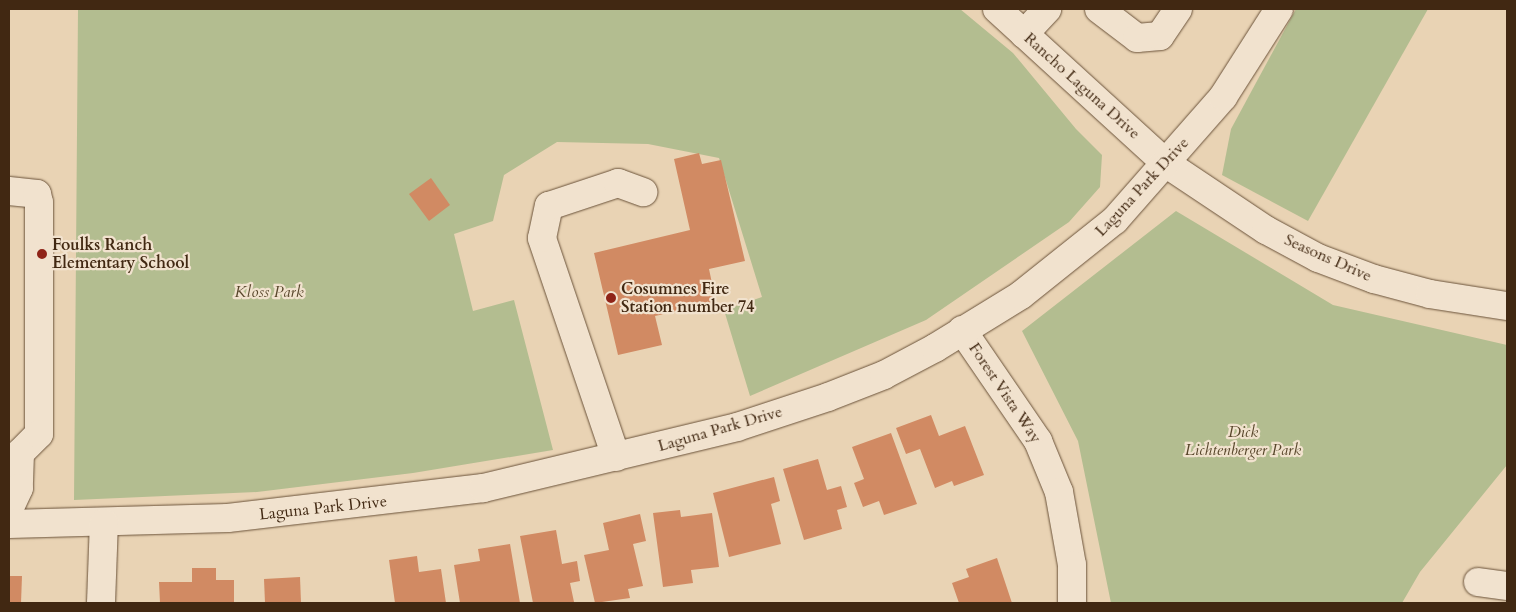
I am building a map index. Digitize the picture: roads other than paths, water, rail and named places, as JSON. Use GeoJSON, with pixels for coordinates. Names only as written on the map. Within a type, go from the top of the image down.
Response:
{"type":"FeatureCollection","features":[{"type":"Feature","properties":{"kind":"street","name":"Rancho Laguna Drive"},"geometry":{"type":"LineString","coordinates":[[996,9],[1167,164]]}},
{"type":"Feature","properties":{"kind":"street"},"geometry":{"type":"LineString","coordinates":[[1024,34],[1047,9]]}},
{"type":"Feature","properties":{"kind":"street"},"geometry":{"type":"LineString","coordinates":[[1099,9],[1137,38],[1160,36],[1178,9]]}},
{"type":"Feature","properties":{"kind":"street","name":"Laguna Park Drive"},"geometry":{"type":"LineString","coordinates":[[9,524],[104,523],[228,518],[364,504],[483,488],[737,427],[828,397],[884,375],[1021,295],[1070,259],[1116,220],[1167,164],[1223,97],[1279,9]]}},
{"type":"Feature","properties":{"kind":"street","name":"Seasons Drive"},"geometry":{"type":"LineString","coordinates":[[1167,164],[1266,230],[1318,258],[1374,279],[1430,294],[1507,306]]}},
{"type":"Feature","properties":{"kind":"street"},"geometry":{"type":"LineString","coordinates":[[616,457],[542,238],[549,206],[618,183],[643,192]]}},
{"type":"Feature","properties":{"kind":"street"},"geometry":{"type":"LineString","coordinates":[[9,190],[37,194],[39,203],[39,434],[20,453],[19,488],[9,509]]}},
{"type":"Feature","properties":{"kind":"street","name":"Forest Vista Way"},"geometry":{"type":"LineString","coordinates":[[962,330],[1038,440],[1059,492],[1072,565],[1072,603]]}},
{"type":"Feature","properties":{"kind":"street"},"geometry":{"type":"LineString","coordinates":[[101,603],[104,523]]}},
{"type":"Feature","properties":{"kind":"street"},"geometry":{"type":"LineString","coordinates":[[1478,582],[1507,586]]}},
{"type":"Feature","properties":{"kind":"place","name":"Foulks Ranch Elementary School"},"geometry":{"type":"Point","coordinates":[42,254]}},
{"type":"Feature","properties":{"kind":"place","name":"Cosumnes Fire Station number 74"},"geometry":{"type":"Point","coordinates":[611,298]}},
{"type":"Feature","properties":{"kind":"park label","name":"Kloss Park"},"geometry":{"type":"Point","coordinates":[269,292]}},
{"type":"Feature","properties":{"kind":"park label","name":"Dick Lichtenberger Park"},"geometry":{"type":"Point","coordinates":[1243,441]}}]}
